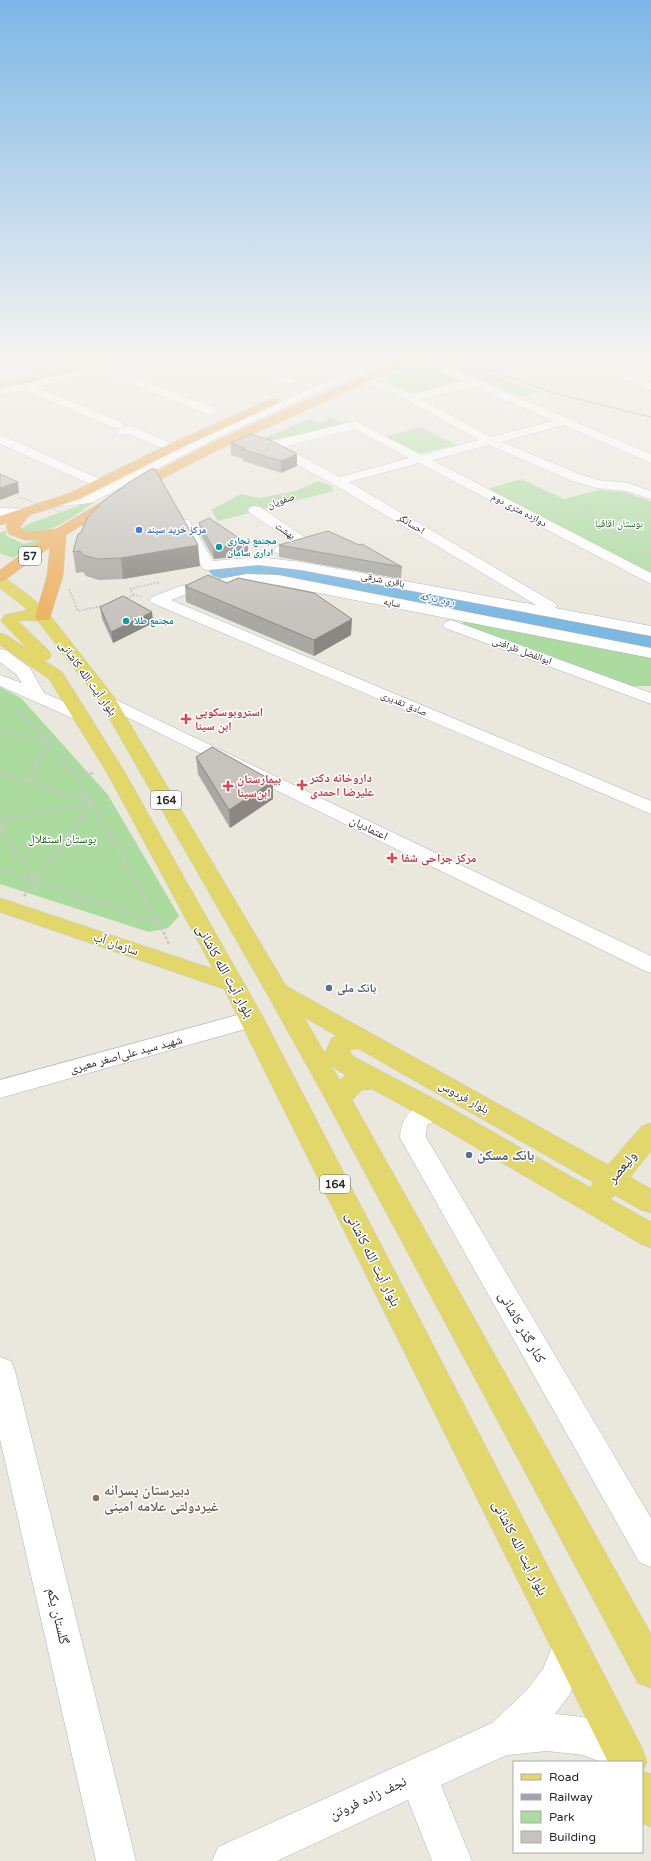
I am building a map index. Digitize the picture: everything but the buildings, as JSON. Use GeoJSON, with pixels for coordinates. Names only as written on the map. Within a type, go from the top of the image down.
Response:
{"type":"FeatureCollection","features":[{"type":"Feature","properties":{"kind":"highway"},"geometry":{"type":"LineString","coordinates":[[0,521],[75,496],[180,444]]}},
{"type":"Feature","properties":{"kind":"highway","name":"57"},"geometry":{"type":"LineString","coordinates":[[0,577],[59,533],[91,518],[158,475],[221,444]]}},
{"type":"Feature","properties":{"kind":"highway"},"geometry":{"type":"LineString","coordinates":[[26,512],[13,526],[14,531],[19,535],[34,536],[59,533],[55,576],[43,617]]}},
{"type":"Feature","properties":{"kind":"main road","name":"بلوار آیت الله کاشانی"},"geometry":{"type":"LineString","coordinates":[[0,581],[26,600],[43,617],[108,701],[278,992],[338,1098],[651,1670]]}},
{"type":"Feature","properties":{"kind":"main road"},"geometry":{"type":"LineString","coordinates":[[43,617],[21,615],[11,618],[9,621],[52,664],[56,676]]}},
{"type":"Feature","properties":{"kind":"main road","name":"بلوار آیت الله کاشانی"},"geometry":{"type":"LineString","coordinates":[[0,638],[56,676],[78,714],[115,771],[252,1019],[626,1757]]}},
{"type":"Feature","properties":{"kind":"main road","name":"سازمان آب"},"geometry":{"type":"LineString","coordinates":[[0,905],[233,984]]}},
{"type":"Feature","properties":{"kind":"main road","name":"بلوار فردوس"},"geometry":{"type":"LineString","coordinates":[[278,992],[651,1202]]}},
{"type":"Feature","properties":{"kind":"main road"},"geometry":{"type":"LineString","coordinates":[[362,1040],[349,1040],[341,1044],[337,1054],[345,1063],[433,1110],[651,1236]]}},
{"type":"Feature","properties":{"kind":"main road"},"geometry":{"type":"LineString","coordinates":[[338,1098],[354,1081],[375,1080]]}},
{"type":"Feature","properties":{"kind":"main road","name":"ولیعصر"},"geometry":{"type":"LineString","coordinates":[[592,1201],[612,1180],[651,1132]]}},
{"type":"Feature","properties":{"kind":"main road"},"geometry":{"type":"LineString","coordinates":[[643,1792],[651,1807]]}},
{"type":"Feature","properties":{"kind":"street"},"geometry":{"type":"LineString","coordinates":[[11,444],[99,484]]}},
{"type":"Feature","properties":{"kind":"street"},"geometry":{"type":"LineString","coordinates":[[161,444],[171,448]]}},
{"type":"Feature","properties":{"kind":"street"},"geometry":{"type":"LineString","coordinates":[[54,503],[86,500],[196,444]]}},
{"type":"Feature","properties":{"kind":"street"},"geometry":{"type":"LineString","coordinates":[[91,518],[100,502],[148,477],[164,464],[207,444]]}},
{"type":"Feature","properties":{"kind":"street","name":"احسانگر"},"geometry":{"type":"LineString","coordinates":[[268,444],[338,481],[563,615]]}},
{"type":"Feature","properties":{"kind":"street","name":"دوازده متری دوم"},"geometry":{"type":"LineString","coordinates":[[272,446],[281,444]]}},
{"type":"Feature","properties":{"kind":"street","name":"دوازده متری دوم"},"geometry":{"type":"LineString","coordinates":[[392,444],[651,579]]}},
{"type":"Feature","properties":{"kind":"street"},"geometry":{"type":"LineString","coordinates":[[338,481],[419,458],[478,444]]}},
{"type":"Feature","properties":{"kind":"street"},"geometry":{"type":"LineString","coordinates":[[497,444],[577,478],[596,484],[628,487],[651,495]]}},
{"type":"Feature","properties":{"kind":"street"},"geometry":{"type":"LineString","coordinates":[[615,444],[651,459]]}},
{"type":"Feature","properties":{"kind":"street"},"geometry":{"type":"LineString","coordinates":[[158,475],[166,490]]}},
{"type":"Feature","properties":{"kind":"street"},"geometry":{"type":"LineString","coordinates":[[628,487],[651,480]]}},
{"type":"Feature","properties":{"kind":"street","name":"باقری شرقی"},"geometry":{"type":"LineString","coordinates":[[176,509],[208,566],[258,561],[337,572],[651,631]]}},
{"type":"Feature","properties":{"kind":"street","name":"بهشت"},"geometry":{"type":"LineString","coordinates":[[243,562],[304,543],[254,510]]}},
{"type":"Feature","properties":{"kind":"street"},"geometry":{"type":"LineString","coordinates":[[0,512],[26,512]]}},
{"type":"Feature","properties":{"kind":"street","name":"سایه"},"geometry":{"type":"LineString","coordinates":[[157,600],[180,591],[246,579],[278,580],[651,652]]}},
{"type":"Feature","properties":{"kind":"street","name":"صادق تقدیری"},"geometry":{"type":"LineString","coordinates":[[157,600],[651,808]]}},
{"type":"Feature","properties":{"kind":"street","name":"ابوالفضل ظرافتی"},"geometry":{"type":"LineString","coordinates":[[392,603],[651,699]]}},
{"type":"Feature","properties":{"kind":"street"},"geometry":{"type":"LineString","coordinates":[[0,654],[24,672],[38,697]]}},
{"type":"Feature","properties":{"kind":"street"},"geometry":{"type":"LineString","coordinates":[[0,660],[24,672]]}},
{"type":"Feature","properties":{"kind":"street"},"geometry":{"type":"LineString","coordinates":[[0,670],[12,676],[38,697]]}},
{"type":"Feature","properties":{"kind":"street"},"geometry":{"type":"LineString","coordinates":[[0,680],[78,714]]}},
{"type":"Feature","properties":{"kind":"street","name":"اعتمادیان"},"geometry":{"type":"LineString","coordinates":[[108,701],[651,965]]}},
{"type":"Feature","properties":{"kind":"street","name":"شهید سید علی‌اصغر معیری"},"geometry":{"type":"LineString","coordinates":[[0,1088],[252,1019]]}},
{"type":"Feature","properties":{"kind":"street","name":"کنار گذر کاشانی"},"geometry":{"type":"LineString","coordinates":[[433,1110],[420,1115],[413,1127],[413,1138],[651,1550]]}},
{"type":"Feature","properties":{"kind":"street","name":"گلستان یکم"},"geometry":{"type":"LineString","coordinates":[[0,1371],[116,1861]]}},
{"type":"Feature","properties":{"kind":"street","name":"نجف زاده فروتن"},"geometry":{"type":"LineString","coordinates":[[505,1736],[539,1704],[557,1680],[570,1648]]}},
{"type":"Feature","properties":{"kind":"street","name":"نجف زاده فروتن"},"geometry":{"type":"LineString","coordinates":[[232,1861],[505,1736],[547,1732],[583,1736],[626,1757]]}},
{"type":"Feature","properties":{"kind":"street"},"geometry":{"type":"LineString","coordinates":[[418,1775],[452,1861]]}},
{"type":"Feature","properties":{"kind":"path","name":"صفویان"},"geometry":{"type":"LineString","coordinates":[[254,510],[338,481]]}},
{"type":"Feature","properties":{"kind":"path"},"geometry":{"type":"LineString","coordinates":[[19,497],[91,518]]}},
{"type":"Feature","properties":{"kind":"path"},"geometry":{"type":"LineString","coordinates":[[578,506],[642,539]]}},
{"type":"Feature","properties":{"kind":"path"},"geometry":{"type":"LineString","coordinates":[[580,542],[651,520]]}},
{"type":"Feature","properties":{"kind":"path"},"geometry":{"type":"LineString","coordinates":[[651,538],[642,539],[636,542],[636,545],[642,550],[651,552]]}},
{"type":"Feature","properties":{"kind":"path"},"geometry":{"type":"LineString","coordinates":[[55,576],[63,576],[78,611],[109,604]]}},
{"type":"Feature","properties":{"kind":"path"},"geometry":{"type":"LineString","coordinates":[[122,600],[134,595],[157,600]]}},
{"type":"Feature","properties":{"kind":"path"},"geometry":{"type":"LineString","coordinates":[[0,870],[159,923],[92,801],[75,775],[47,740],[10,701]]}},
{"type":"Feature","properties":{"kind":"path"},"geometry":{"type":"LineString","coordinates":[[0,729],[47,740]]}},
{"type":"Feature","properties":{"kind":"path"},"geometry":{"type":"LineString","coordinates":[[29,781],[47,740]]}},
{"type":"Feature","properties":{"kind":"path"},"geometry":{"type":"LineString","coordinates":[[0,772],[92,801]]}},
{"type":"Feature","properties":{"kind":"path"},"geometry":{"type":"LineString","coordinates":[[0,816],[9,819],[92,801]]}},
{"type":"Feature","properties":{"kind":"path"},"geometry":{"type":"LineString","coordinates":[[36,881],[92,801]]}},
{"type":"Feature","properties":{"kind":"path"},"geometry":{"type":"LineString","coordinates":[[9,819],[6,824],[0,828],[36,881]]}},
{"type":"Feature","properties":{"kind":"green space"},"geometry":{"type":"Polygon","coordinates":[[[397,444],[456,445],[421,453],[415,453],[397,444]]]}},
{"type":"Feature","properties":{"kind":"green space","name":"بوستان اقاقیا"},"geometry":{"type":"Polygon","coordinates":[[[521,479],[564,499],[598,490],[624,492],[651,501],[651,575],[484,490],[521,479]]]}},
{"type":"Feature","properties":{"kind":"green space"},"geometry":{"type":"Polygon","coordinates":[[[319,481],[331,486],[334,491],[218,521],[211,510],[241,494],[260,498],[295,491],[319,481]]]}},
{"type":"Feature","properties":{"kind":"green space"},"geometry":{"type":"Polygon","coordinates":[[[89,502],[94,503],[69,520],[49,530],[29,533],[21,530],[23,527],[31,523],[89,502]]]}},
{"type":"Feature","properties":{"kind":"green space"},"geometry":{"type":"Polygon","coordinates":[[[8,530],[5,535],[24,544],[47,537],[13,558],[0,553],[0,533],[8,530]]]}},
{"type":"Feature","properties":{"kind":"green space"},"geometry":{"type":"Polygon","coordinates":[[[464,621],[651,658],[651,686],[629,686],[462,625],[464,621]]]}},
{"type":"Feature","properties":{"kind":"green space","name":"بوستان استقلال"},"geometry":{"type":"Polygon","coordinates":[[[0,687],[21,698],[108,795],[179,916],[168,928],[149,932],[0,884],[0,687]]]}},
{"type":"Feature","properties":{"kind":"waterway","name":"رود درکه"},"geometry":{"type":"LineString","coordinates":[[221,571],[261,569],[300,574],[651,640]]}},
{"type":"Feature","properties":{"kind":"place","name":"مرکز خرید سپند"},"geometry":{"type":"Point","coordinates":[139,530]}},
{"type":"Feature","properties":{"kind":"place","name":"مجتمع تجاری اداری سامان"},"geometry":{"type":"Point","coordinates":[219,547]}},
{"type":"Feature","properties":{"kind":"place","name":"مجتمع طلا"},"geometry":{"type":"Point","coordinates":[126,621]}},
{"type":"Feature","properties":{"kind":"place","name":"استروبوسکوپی ابن سینا"},"geometry":{"type":"Point","coordinates":[186,719]}},
{"type":"Feature","properties":{"kind":"place","name":"داروخانه دکتر علیرضا احمدی"},"geometry":{"type":"Point","coordinates":[302,785]}},
{"type":"Feature","properties":{"kind":"place","name":"بیمارستان ابن‌سینا"},"geometry":{"type":"Point","coordinates":[228,786]}},
{"type":"Feature","properties":{"kind":"place","name":"مرکز جراحی شفا"},"geometry":{"type":"Point","coordinates":[392,858]}},
{"type":"Feature","properties":{"kind":"place","name":"بانک ملی"},"geometry":{"type":"Point","coordinates":[329,988]}},
{"type":"Feature","properties":{"kind":"place","name":"بانک مسکن"},"geometry":{"type":"Point","coordinates":[469,1155]}},
{"type":"Feature","properties":{"kind":"place","name":"دبیرستان پسرانه غیردولتی علامه امینی"},"geometry":{"type":"Point","coordinates":[96,1498]}}]}
